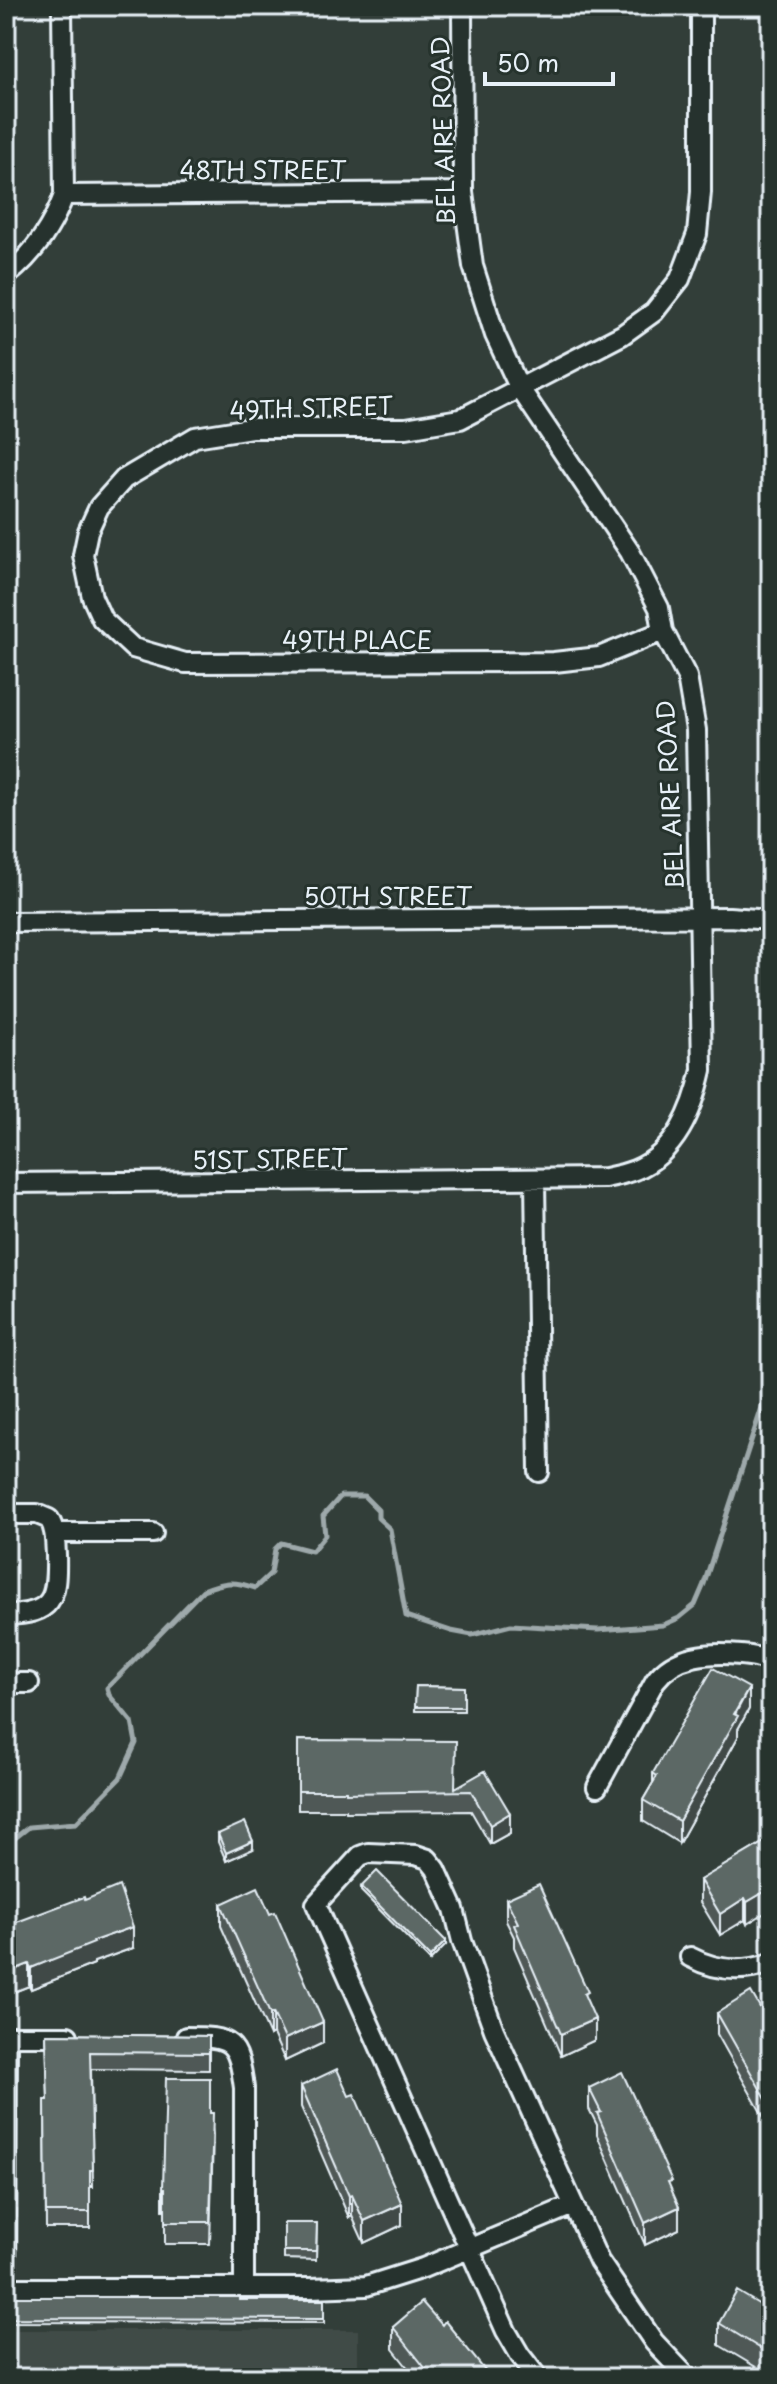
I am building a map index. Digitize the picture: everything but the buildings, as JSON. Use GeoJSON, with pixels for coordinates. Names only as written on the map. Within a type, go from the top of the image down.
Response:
{"type":"FeatureCollection","features":[{"type":"Feature","properties":{"kind":"street"},"geometry":{"type":"LineString","coordinates":[[6,276],[24,262],[54,223],[64,195],[62,6]]}},
{"type":"Feature","properties":{"kind":"street","name":"BEL AIRE ROAD"},"geometry":{"type":"LineString","coordinates":[[462,6],[463,192],[473,266],[495,335],[519,387],[630,552],[659,608],[663,631],[687,677],[696,730],[702,1070],[696,1099],[685,1123],[665,1150],[637,1169],[605,1178],[535,1179]]}},
{"type":"Feature","properties":{"kind":"street","name":"49TH STREET"},"geometry":{"type":"LineString","coordinates":[[87,579],[83,555],[88,531],[99,507],[124,479],[195,437],[251,428],[406,428],[460,419],[622,335],[654,312],[680,279],[697,234],[701,192],[701,6]]}},
{"type":"Feature","properties":{"kind":"street","name":"48TH STREET"},"geometry":{"type":"LineString","coordinates":[[64,195],[463,192]]}},
{"type":"Feature","properties":{"kind":"street","name":"49TH PLACE"},"geometry":{"type":"LineString","coordinates":[[87,579],[102,619],[133,648],[185,663],[554,662],[599,657],[663,631]]}},
{"type":"Feature","properties":{"kind":"street","name":"50TH STREET"},"geometry":{"type":"LineString","coordinates":[[6,922],[698,917],[771,920]]}},
{"type":"Feature","properties":{"kind":"street"},"geometry":{"type":"LineString","coordinates":[[535,1179],[539,1472]]}},
{"type":"Feature","properties":{"kind":"street","name":"51ST STREET"},"geometry":{"type":"LineString","coordinates":[[6,1183],[535,1179]]}},
{"type":"Feature","properties":{"kind":"street"},"geometry":{"type":"LineString","coordinates":[[6,1514],[37,1514],[49,1519],[55,1533],[56,1579],[52,1595],[40,1610],[29,1615],[6,1615]]}},
{"type":"Feature","properties":{"kind":"street"},"geometry":{"type":"LineString","coordinates":[[55,1533],[153,1533]]}},
{"type":"Feature","properties":{"kind":"street"},"geometry":{"type":"LineString","coordinates":[[597,1787],[663,1670],[690,1657],[707,1654],[762,1657],[771,1663]]}},
{"type":"Feature","properties":{"kind":"street"},"geometry":{"type":"LineString","coordinates":[[6,1683],[29,1683]]}},
{"type":"Feature","properties":{"kind":"street"},"geometry":{"type":"LineString","coordinates":[[538,2378],[506,2331],[316,1904],[360,1856],[368,1853],[416,1855],[428,1859],[436,1869],[454,1909],[462,1941],[494,2030],[599,2261],[654,2342],[688,2378]]}},
{"type":"Feature","properties":{"kind":"street"},"geometry":{"type":"LineString","coordinates":[[690,1957],[719,1968],[738,1970],[771,1963]]}},
{"type":"Feature","properties":{"kind":"street"},"geometry":{"type":"LineString","coordinates":[[85,2036],[6,2036],[6,2288],[366,2286],[423,2268],[573,2205]]}},
{"type":"Feature","properties":{"kind":"street"},"geometry":{"type":"LineString","coordinates":[[162,2037],[217,2037],[226,2040],[238,2055],[244,2088],[244,2288]]}},
{"type":"Feature","properties":{"kind":"shaded area"},"geometry":{"type":"Polygon","coordinates":[[[6,2330],[358,2330],[358,2378],[6,2378],[6,2330]]]}},
{"type":"Feature","properties":{"kind":"waterway"},"geometry":{"type":"LineString","coordinates":[[6,1845],[29,1827],[76,1823],[120,1778],[136,1743],[132,1722],[109,1695],[107,1688],[203,1590],[229,1583],[255,1588],[271,1573],[275,1549],[281,1543],[312,1551],[325,1535],[323,1516],[341,1496],[364,1496],[378,1510],[378,1518],[390,1529],[406,1616],[472,1635],[511,1625],[598,1630],[663,1625],[679,1618],[695,1605],[704,1584],[771,1380]]}}]}
